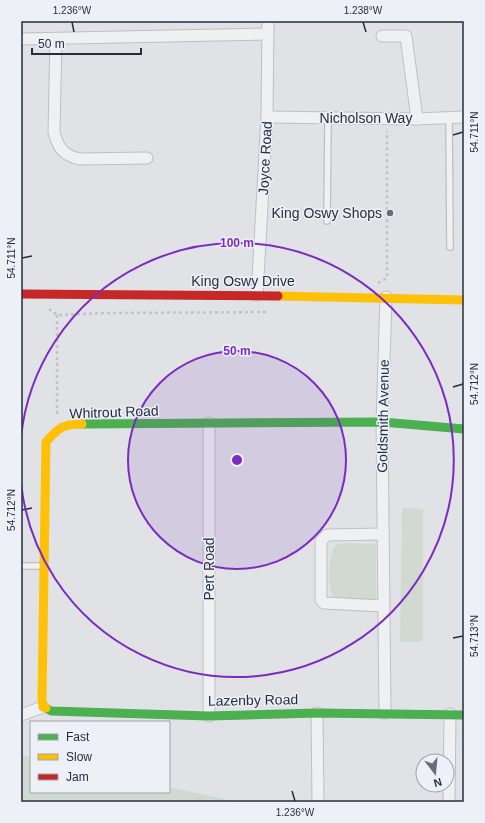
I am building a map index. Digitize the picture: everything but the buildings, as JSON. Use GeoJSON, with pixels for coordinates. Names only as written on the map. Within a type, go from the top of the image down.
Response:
{"type":"FeatureCollection","features":[{"type":"Feature","properties":{"kind":"street","name":"Joyce Road"},"geometry":{"type":"LineString","coordinates":[[257,295],[267,117],[268,21]]}},
{"type":"Feature","properties":{"kind":"street"},"geometry":{"type":"LineString","coordinates":[[21,39],[267,34]]}},
{"type":"Feature","properties":{"kind":"street"},"geometry":{"type":"LineString","coordinates":[[382,36],[406,36],[417,118]]}},
{"type":"Feature","properties":{"kind":"street"},"geometry":{"type":"LineString","coordinates":[[56,39],[54,132],[57,144],[71,157],[80,159],[147,158]]}},
{"type":"Feature","properties":{"kind":"street","name":"Nicholson Way"},"geometry":{"type":"LineString","coordinates":[[267,117],[417,118],[464,116]]}},
{"type":"Feature","properties":{"kind":"street","name":"King Oswy Drive"},"geometry":{"type":"LineString","coordinates":[[21,294],[257,295],[464,300]]}},
{"type":"Feature","properties":{"kind":"street","name":"Goldsmith Avenue"},"geometry":{"type":"LineString","coordinates":[[384,713],[382,422],[386,297]]}},
{"type":"Feature","properties":{"kind":"street","name":"Whitrout Road"},"geometry":{"type":"LineString","coordinates":[[43,707],[46,442],[57,429],[74,424],[382,422],[464,430]]}},
{"type":"Feature","properties":{"kind":"street","name":"Pert Road"},"geometry":{"type":"LineString","coordinates":[[209,423],[209,716]]}},
{"type":"Feature","properties":{"kind":"street"},"geometry":{"type":"LineString","coordinates":[[383,534],[327,535],[321,541],[321,600],[324,603],[384,606]]}},
{"type":"Feature","properties":{"kind":"street"},"geometry":{"type":"LineString","coordinates":[[21,715],[43,707]]}},
{"type":"Feature","properties":{"kind":"street","name":"Lazenby Road"},"geometry":{"type":"LineString","coordinates":[[43,707],[51,711],[209,716],[318,713],[464,715]]}},
{"type":"Feature","properties":{"kind":"street"},"geometry":{"type":"LineString","coordinates":[[318,713],[318,802]]}},
{"type":"Feature","properties":{"kind":"street"},"geometry":{"type":"LineString","coordinates":[[449,802],[450,714]]}},
{"type":"Feature","properties":{"kind":"lane"},"geometry":{"type":"LineString","coordinates":[[449,117],[450,247]]}},
{"type":"Feature","properties":{"kind":"lane"},"geometry":{"type":"LineString","coordinates":[[327,221],[328,118]]}},
{"type":"Feature","properties":{"kind":"lane"},"geometry":{"type":"LineString","coordinates":[[21,566],[44,566]]}},
{"type":"Feature","properties":{"kind":"path"},"geometry":{"type":"LineString","coordinates":[[375,284],[387,278],[387,118]]}},
{"type":"Feature","properties":{"kind":"path"},"geometry":{"type":"LineString","coordinates":[[57,429],[56,315],[106,313],[270,312]]}},
{"type":"Feature","properties":{"kind":"shaded area"},"geometry":{"type":"Polygon","coordinates":[[[403,508],[423,509],[423,636],[421,642],[400,642],[403,508]]]}},
{"type":"Feature","properties":{"kind":"shaded area"},"geometry":{"type":"Polygon","coordinates":[[[344,543],[376,544],[376,601],[335,599],[332,594],[329,580],[331,556],[336,545],[344,543]]]}},
{"type":"Feature","properties":{"kind":"shaded area"},"geometry":{"type":"Polygon","coordinates":[[[21,755],[30,757],[30,793],[170,793],[170,787],[238,802],[21,802],[21,755]]]}},
{"type":"Feature","properties":{"kind":"traffic: fast"},"geometry":{"type":"LineString","coordinates":[[82,424],[382,422],[464,429]]}},
{"type":"Feature","properties":{"kind":"traffic: fast"},"geometry":{"type":"LineString","coordinates":[[46,708],[51,711],[209,716],[317,713],[464,715]]}},
{"type":"Feature","properties":{"kind":"traffic: slow"},"geometry":{"type":"LineString","coordinates":[[278,296],[464,300]]}},
{"type":"Feature","properties":{"kind":"traffic: slow"},"geometry":{"type":"LineString","coordinates":[[46,708],[43,707],[42,700],[46,442],[61,428],[70,425],[82,424]]}},
{"type":"Feature","properties":{"kind":"traffic: jam"},"geometry":{"type":"LineString","coordinates":[[21,294],[278,296]]}},
{"type":"Feature","properties":{"kind":"place","name":"King Oswy Shops"},"geometry":{"type":"Point","coordinates":[390,213]}}]}
